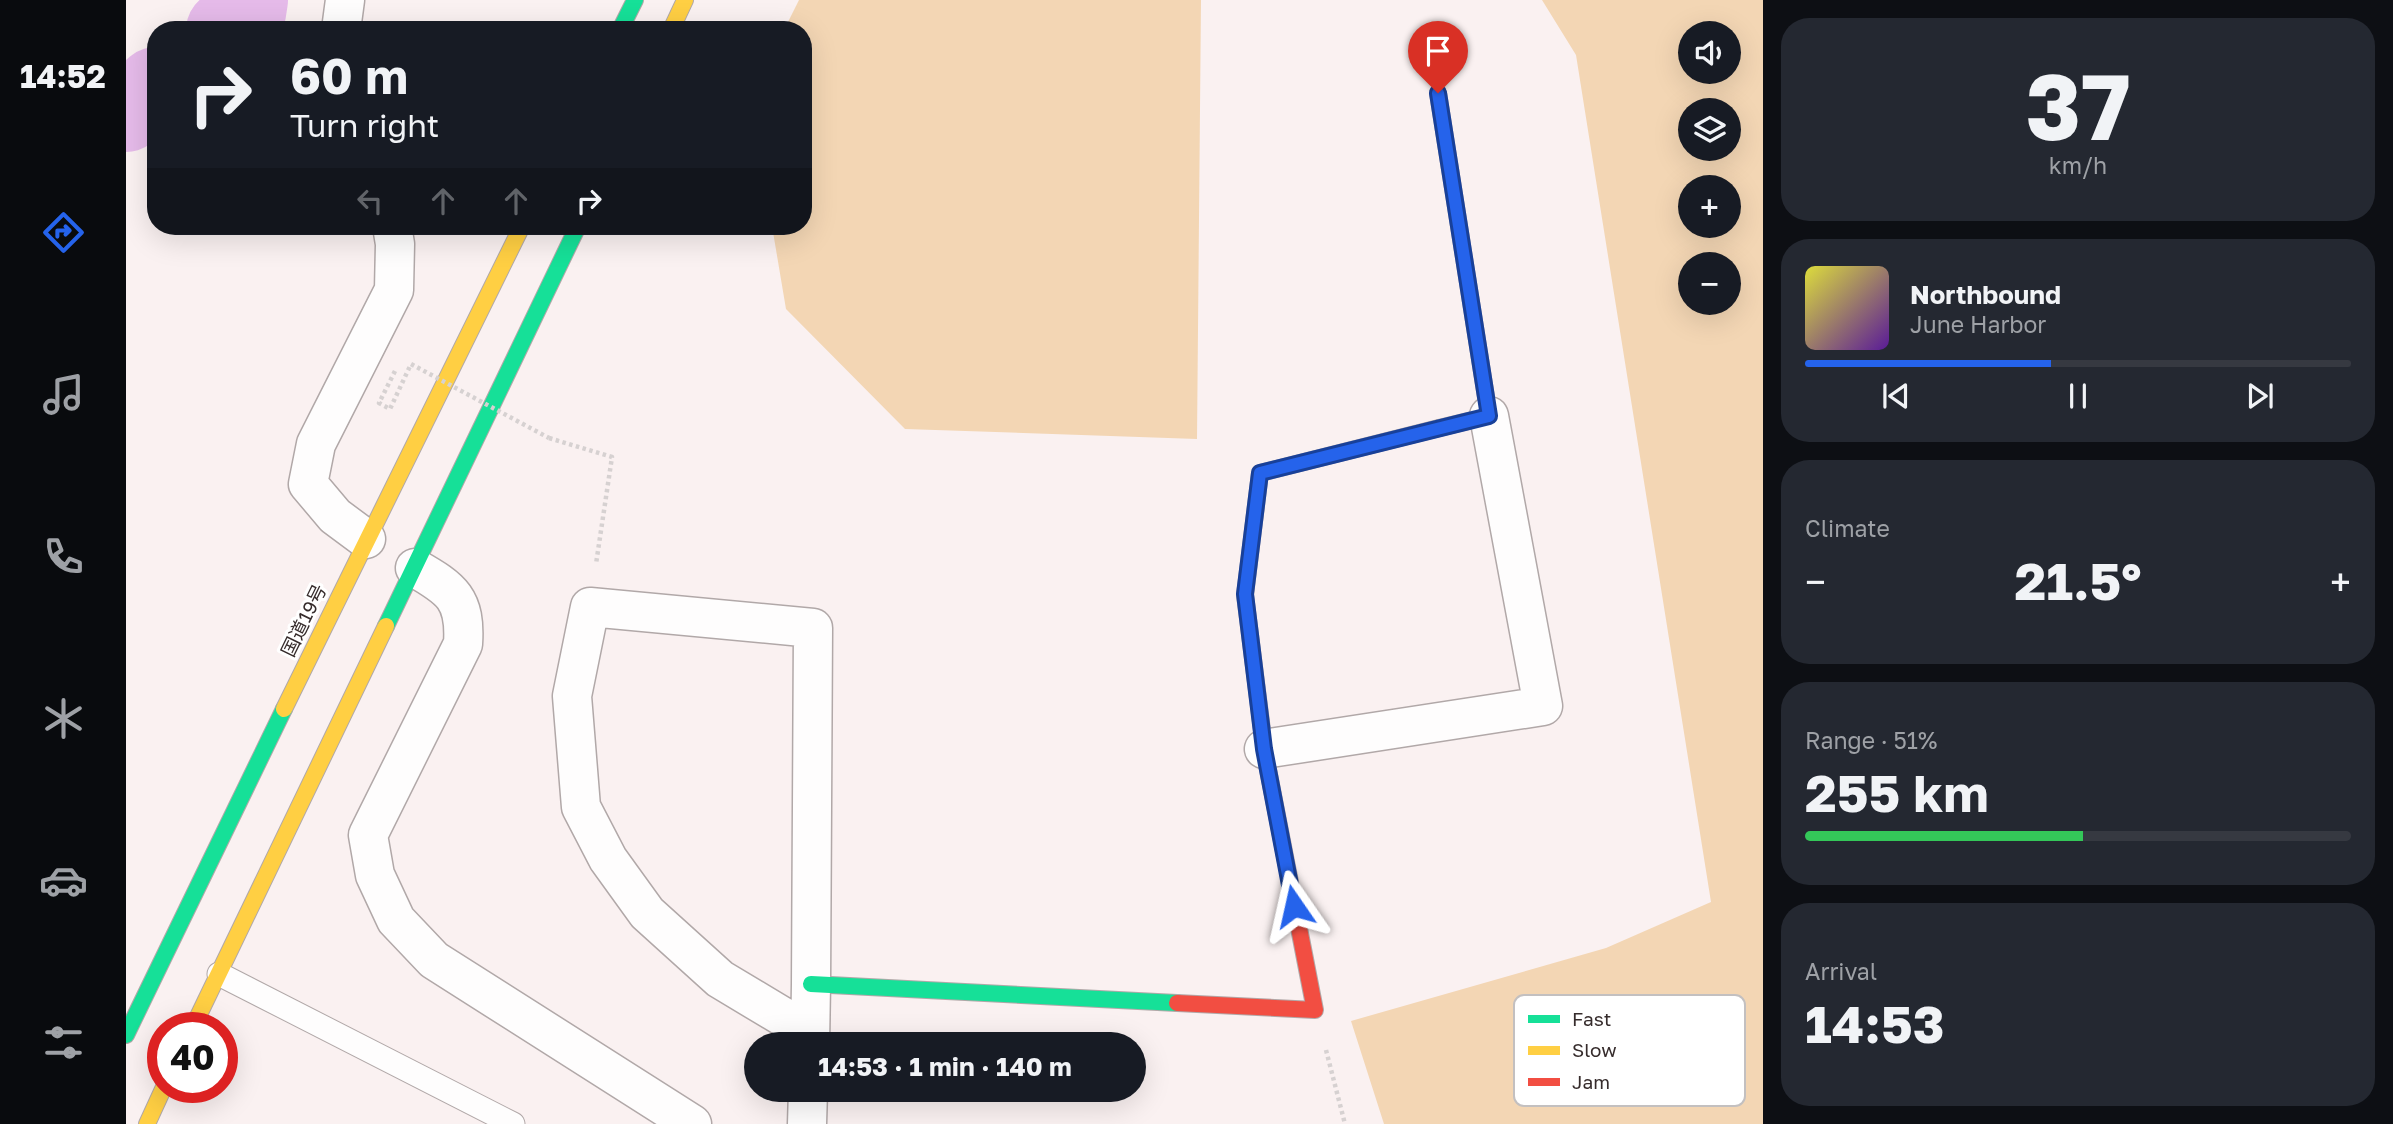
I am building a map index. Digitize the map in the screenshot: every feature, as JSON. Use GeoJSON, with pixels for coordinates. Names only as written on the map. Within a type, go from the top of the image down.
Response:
{"type":"FeatureCollection","features":[{"type":"Feature","properties":{"kind":"main road"},"geometry":{"type":"LineString","coordinates":[[624,21],[635,0]]}},
{"type":"Feature","properties":{"kind":"main road"},"geometry":{"type":"LineString","coordinates":[[675,21],[685,0]]}},
{"type":"Feature","properties":{"kind":"main road"},"geometry":{"type":"LineString","coordinates":[[811,984],[1315,1010],[1264,749],[1245,594],[1260,473],[1489,416],[1438,93]]}},
{"type":"Feature","properties":{"kind":"main road","name":"国道19号"},"geometry":{"type":"LineString","coordinates":[[126,1035],[366,539],[518,235]]}},
{"type":"Feature","properties":{"kind":"main road"},"geometry":{"type":"LineString","coordinates":[[200,1012],[574,235]]}},
{"type":"Feature","properties":{"kind":"main road"},"geometry":{"type":"LineString","coordinates":[[146,1124],[156,1103]]}},
{"type":"Feature","properties":{"kind":"street"},"geometry":{"type":"LineString","coordinates":[[342,21],[345,0]]}},
{"type":"Feature","properties":{"kind":"street"},"geometry":{"type":"LineString","coordinates":[[366,539],[335,516],[308,484],[316,444],[394,290],[394,235]]}},
{"type":"Feature","properties":{"kind":"street"},"geometry":{"type":"LineString","coordinates":[[1264,749],[1543,706],[1489,416]]}},
{"type":"Feature","properties":{"kind":"street"},"geometry":{"type":"LineString","coordinates":[[415,568],[443,584],[454,596],[464,624],[463,644],[368,835],[375,875],[396,920],[434,960],[692,1124]]}},
{"type":"Feature","properties":{"kind":"street"},"geometry":{"type":"LineString","coordinates":[[800,1032],[720,979],[647,914],[608,859],[581,807],[572,696],[590,607],[813,628],[810,1032]]}},
{"type":"Feature","properties":{"kind":"street"},"geometry":{"type":"LineString","coordinates":[[807,1124],[808,1102]]}},
{"type":"Feature","properties":{"kind":"lane"},"geometry":{"type":"LineString","coordinates":[[219,974],[513,1124]]}},
{"type":"Feature","properties":{"kind":"path"},"geometry":{"type":"LineString","coordinates":[[395,371],[379,403],[390,409],[411,364],[549,439],[612,457],[590,607]]}},
{"type":"Feature","properties":{"kind":"path"},"geometry":{"type":"LineString","coordinates":[[1315,1010],[1345,1124]]}},
{"type":"Feature","properties":{"kind":"shaded area"},"geometry":{"type":"Polygon","coordinates":[[[799,0],[1201,0],[1197,439],[905,429],[786,309],[774,235],[812,235],[812,21],[788,21],[799,0]]]}},
{"type":"Feature","properties":{"kind":"shaded area"},"geometry":{"type":"Polygon","coordinates":[[[1542,0],[1763,0],[1763,1124],[1384,1124],[1351,1021],[1606,948],[1711,902],[1576,55],[1542,0]]]}},
{"type":"Feature","properties":{"kind":"waterway"},"geometry":{"type":"LineString","coordinates":[[237,21],[246,13],[248,0]]}},
{"type":"Feature","properties":{"kind":"waterway"},"geometry":{"type":"LineString","coordinates":[[126,112],[147,94]]}},
{"type":"Feature","properties":{"kind":"traffic: fast"},"geometry":{"type":"LineString","coordinates":[[624,21],[635,0]]}},
{"type":"Feature","properties":{"kind":"traffic: fast"},"geometry":{"type":"LineString","coordinates":[[1438,93],[1489,416],[1439,428]]}},
{"type":"Feature","properties":{"kind":"traffic: fast"},"geometry":{"type":"LineString","coordinates":[[386,626],[574,235]]}},
{"type":"Feature","properties":{"kind":"traffic: fast"},"geometry":{"type":"LineString","coordinates":[[126,1035],[284,709]]}},
{"type":"Feature","properties":{"kind":"traffic: fast"},"geometry":{"type":"LineString","coordinates":[[811,984],[1177,1003]]}},
{"type":"Feature","properties":{"kind":"traffic: slow"},"geometry":{"type":"LineString","coordinates":[[675,21],[685,0]]}},
{"type":"Feature","properties":{"kind":"traffic: slow"},"geometry":{"type":"LineString","coordinates":[[284,709],[518,235]]}},
{"type":"Feature","properties":{"kind":"traffic: slow"},"geometry":{"type":"LineString","coordinates":[[1265,754],[1245,595],[1260,473],[1439,428]]}},
{"type":"Feature","properties":{"kind":"traffic: slow"},"geometry":{"type":"LineString","coordinates":[[200,1012],[386,626]]}},
{"type":"Feature","properties":{"kind":"traffic: slow"},"geometry":{"type":"LineString","coordinates":[[147,1124],[157,1103]]}},
{"type":"Feature","properties":{"kind":"traffic: jam"},"geometry":{"type":"LineString","coordinates":[[1177,1003],[1315,1010],[1265,754]]}},
{"type":"Feature","properties":{"kind":"route"},"geometry":{"type":"LineString","coordinates":[[1294,906],[1264,749],[1245,594],[1260,473],[1489,416],[1438,93]]}}]}
